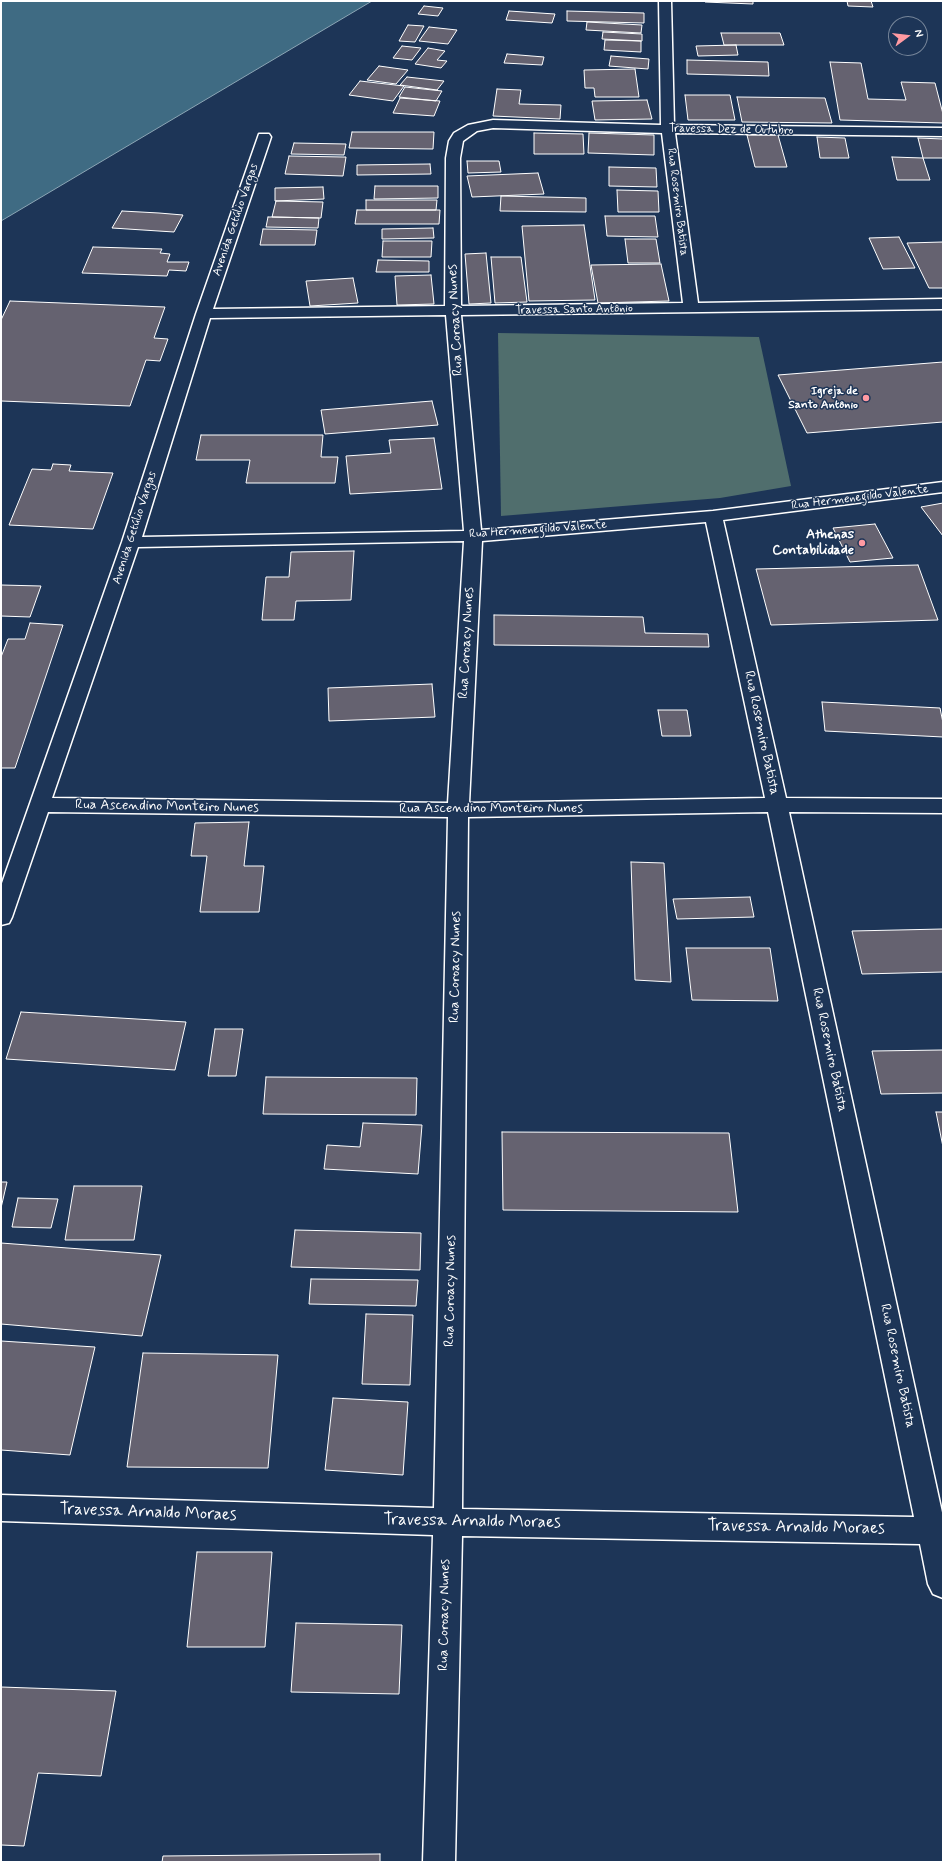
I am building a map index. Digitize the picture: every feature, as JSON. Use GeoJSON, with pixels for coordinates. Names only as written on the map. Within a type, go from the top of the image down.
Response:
{"type":"FeatureCollection","features":[{"type":"Feature","properties":{"kind":"street","name":"Rua Rosemiro Batista"},"geometry":{"type":"LineString","coordinates":[[665,1],[668,129],[691,308]]}},
{"type":"Feature","properties":{"kind":"street","name":"Rua Coroacy Nunes"},"geometry":{"type":"LineString","coordinates":[[439,1862],[448,1522],[458,810],[473,536],[454,312],[453,158],[456,142],[459,136],[474,128],[493,124],[519,124]]}},
{"type":"Feature","properties":{"kind":"street","name":"Travessa Dez de Outubro"},"geometry":{"type":"LineString","coordinates":[[519,124],[668,129],[943,132]]}},
{"type":"Feature","properties":{"kind":"street","name":"Avenida Getúlio Vargas"},"geometry":{"type":"LineString","coordinates":[[1,917],[131,542],[204,314],[264,137]]}},
{"type":"Feature","properties":{"kind":"street","name":"Travessa Santo Antônio"},"geometry":{"type":"LineString","coordinates":[[204,314],[454,312],[943,304]]}},
{"type":"Feature","properties":{"kind":"street","name":"Rua Hermenegildo Valente"},"geometry":{"type":"LineString","coordinates":[[131,542],[473,536],[713,516],[943,487]]}},
{"type":"Feature","properties":{"kind":"street","name":"Rua Rosemiro Batista"},"geometry":{"type":"LineString","coordinates":[[713,516],[938,1531],[943,1584]]}},
{"type":"Feature","properties":{"kind":"street","name":"Rua Ascendino Monteiro Nunes"},"geometry":{"type":"LineString","coordinates":[[39,805],[458,810],[777,805],[943,806]]}},
{"type":"Feature","properties":{"kind":"street","name":"Travessa Arnaldo Moraes"},"geometry":{"type":"LineString","coordinates":[[1,1508],[448,1522],[938,1531]]}},
{"type":"Feature","properties":{"kind":"green space"},"geometry":{"type":"Polygon","coordinates":[[[498,333],[759,337],[791,486],[720,498],[501,516],[498,333]]]}},
{"type":"Feature","properties":{"kind":"water"},"geometry":{"type":"Polygon","coordinates":[[[1,1],[372,1],[1,221],[1,1]]]}},
{"type":"Feature","properties":{"kind":"building"},"geometry":{"type":"Polygon","coordinates":[[[753,1],[753,4],[705,2],[753,1]]]}},
{"type":"Feature","properties":{"kind":"building"},"geometry":{"type":"Polygon","coordinates":[[[847,1],[871,1],[873,7],[848,6],[847,1]]]}},
{"type":"Feature","properties":{"kind":"building"},"geometry":{"type":"Polygon","coordinates":[[[424,6],[443,8],[438,16],[418,14],[424,6]]]}},
{"type":"Feature","properties":{"kind":"building"},"geometry":{"type":"Polygon","coordinates":[[[509,11],[555,14],[552,23],[506,20],[509,11]]]}},
{"type":"Feature","properties":{"kind":"building"},"geometry":{"type":"Polygon","coordinates":[[[567,11],[644,13],[644,23],[567,21],[567,11]]]}},
{"type":"Feature","properties":{"kind":"building"},"geometry":{"type":"Polygon","coordinates":[[[587,22],[642,25],[641,33],[586,30],[587,22]]]}},
{"type":"Feature","properties":{"kind":"building"},"geometry":{"type":"Polygon","coordinates":[[[408,25],[424,26],[415,42],[399,41],[408,25]]]}},
{"type":"Feature","properties":{"kind":"building"},"geometry":{"type":"Polygon","coordinates":[[[429,27],[457,30],[448,44],[419,41],[429,27]]]}},
{"type":"Feature","properties":{"kind":"building"},"geometry":{"type":"Polygon","coordinates":[[[603,32],[642,34],[642,41],[602,39],[603,32]]]}},
{"type":"Feature","properties":{"kind":"building"},"geometry":{"type":"Polygon","coordinates":[[[721,33],[780,33],[784,45],[724,45],[721,33]]]}},
{"type":"Feature","properties":{"kind":"building"},"geometry":{"type":"Polygon","coordinates":[[[605,40],[641,41],[641,52],[604,50],[605,40]]]}},
{"type":"Feature","properties":{"kind":"building"},"geometry":{"type":"Polygon","coordinates":[[[736,45],[738,55],[698,56],[696,46],[736,45]]]}},
{"type":"Feature","properties":{"kind":"building"},"geometry":{"type":"Polygon","coordinates":[[[402,46],[421,48],[412,60],[393,58],[402,46]]]}},
{"type":"Feature","properties":{"kind":"building"},"geometry":{"type":"Polygon","coordinates":[[[428,48],[445,51],[437,60],[447,61],[441,68],[415,64],[428,48]]]}},
{"type":"Feature","properties":{"kind":"building"},"geometry":{"type":"Polygon","coordinates":[[[507,54],[544,57],[542,65],[504,63],[507,54]]]}},
{"type":"Feature","properties":{"kind":"building"},"geometry":{"type":"Polygon","coordinates":[[[611,56],[649,59],[648,69],[609,66],[611,56]]]}},
{"type":"Feature","properties":{"kind":"building"},"geometry":{"type":"Polygon","coordinates":[[[687,60],[768,62],[769,76],[687,74],[687,60]]]}},
{"type":"Feature","properties":{"kind":"building"},"geometry":{"type":"Polygon","coordinates":[[[830,62],[861,63],[868,99],[906,100],[901,82],[935,83],[943,114],[943,123],[840,120],[830,62]]]}},
{"type":"Feature","properties":{"kind":"building"},"geometry":{"type":"Polygon","coordinates":[[[379,66],[408,70],[396,84],[367,80],[379,66]]]}},
{"type":"Feature","properties":{"kind":"building"},"geometry":{"type":"Polygon","coordinates":[[[635,69],[639,97],[595,97],[594,88],[585,88],[584,70],[635,69]]]}},
{"type":"Feature","properties":{"kind":"building"},"geometry":{"type":"Polygon","coordinates":[[[407,77],[444,81],[437,90],[400,85],[407,77]]]}},
{"type":"Feature","properties":{"kind":"building"},"geometry":{"type":"Polygon","coordinates":[[[360,81],[404,86],[393,101],[349,95],[360,81]]]}},
{"type":"Feature","properties":{"kind":"building"},"geometry":{"type":"Polygon","coordinates":[[[405,87],[442,91],[436,101],[399,97],[405,87]]]}},
{"type":"Feature","properties":{"kind":"building"},"geometry":{"type":"Polygon","coordinates":[[[497,89],[521,90],[519,104],[561,105],[560,119],[493,116],[497,89]]]}},
{"type":"Feature","properties":{"kind":"building"},"geometry":{"type":"Polygon","coordinates":[[[685,95],[730,95],[735,120],[688,120],[685,95]]]}},
{"type":"Feature","properties":{"kind":"building"},"geometry":{"type":"Polygon","coordinates":[[[737,97],[825,98],[832,123],[742,122],[737,97]]]}},
{"type":"Feature","properties":{"kind":"building"},"geometry":{"type":"Polygon","coordinates":[[[400,98],[440,101],[434,116],[393,113],[400,98]]]}},
{"type":"Feature","properties":{"kind":"building"},"geometry":{"type":"Polygon","coordinates":[[[647,100],[652,119],[595,120],[592,101],[647,100]]]}},
{"type":"Feature","properties":{"kind":"building"},"geometry":{"type":"Polygon","coordinates":[[[352,132],[434,132],[433,149],[349,148],[352,132]]]}},
{"type":"Feature","properties":{"kind":"building"},"geometry":{"type":"Polygon","coordinates":[[[534,133],[583,134],[584,154],[534,154],[534,133]]]}},
{"type":"Feature","properties":{"kind":"building"},"geometry":{"type":"Polygon","coordinates":[[[589,133],[654,135],[654,155],[588,153],[589,133]]]}},
{"type":"Feature","properties":{"kind":"building"},"geometry":{"type":"Polygon","coordinates":[[[747,135],[778,135],[787,167],[755,167],[747,135]]]}},
{"type":"Feature","properties":{"kind":"building"},"geometry":{"type":"Polygon","coordinates":[[[817,137],[845,138],[849,158],[820,158],[817,137]]]}},
{"type":"Feature","properties":{"kind":"building"},"geometry":{"type":"Polygon","coordinates":[[[918,138],[943,139],[943,158],[923,158],[918,138]]]}},
{"type":"Feature","properties":{"kind":"building"},"geometry":{"type":"Polygon","coordinates":[[[294,143],[346,144],[344,155],[291,154],[294,143]]]}},
{"type":"Feature","properties":{"kind":"building"},"geometry":{"type":"Polygon","coordinates":[[[289,156],[346,157],[343,176],[285,174],[289,156]]]}},
{"type":"Feature","properties":{"kind":"building"},"geometry":{"type":"Polygon","coordinates":[[[892,157],[923,158],[930,180],[897,180],[892,157]]]}},
{"type":"Feature","properties":{"kind":"building"},"geometry":{"type":"Polygon","coordinates":[[[467,161],[499,161],[501,172],[468,173],[467,161]]]}},
{"type":"Feature","properties":{"kind":"building"},"geometry":{"type":"Polygon","coordinates":[[[430,164],[431,174],[357,175],[357,165],[430,164]]]}},
{"type":"Feature","properties":{"kind":"building"},"geometry":{"type":"Polygon","coordinates":[[[609,167],[656,168],[657,187],[609,186],[609,167]]]}},
{"type":"Feature","properties":{"kind":"building"},"geometry":{"type":"Polygon","coordinates":[[[538,173],[544,194],[472,197],[467,176],[538,173]]]}},
{"type":"Feature","properties":{"kind":"building"},"geometry":{"type":"Polygon","coordinates":[[[375,186],[438,186],[438,198],[374,199],[375,186]]]}},
{"type":"Feature","properties":{"kind":"building"},"geometry":{"type":"Polygon","coordinates":[[[323,187],[324,199],[275,201],[275,188],[323,187]]]}},
{"type":"Feature","properties":{"kind":"building"},"geometry":{"type":"Polygon","coordinates":[[[617,190],[658,191],[659,212],[618,212],[617,190]]]}},
{"type":"Feature","properties":{"kind":"building"},"geometry":{"type":"Polygon","coordinates":[[[501,196],[586,198],[586,212],[500,211],[501,196]]]}},
{"type":"Feature","properties":{"kind":"building"},"geometry":{"type":"Polygon","coordinates":[[[366,200],[437,200],[436,210],[366,210],[366,200]]]}},
{"type":"Feature","properties":{"kind":"building"},"geometry":{"type":"Polygon","coordinates":[[[276,201],[323,202],[321,218],[272,217],[276,201]]]}},
{"type":"Feature","properties":{"kind":"building"},"geometry":{"type":"Polygon","coordinates":[[[357,210],[440,210],[439,224],[355,224],[357,210]]]}},
{"type":"Feature","properties":{"kind":"building"},"geometry":{"type":"Polygon","coordinates":[[[122,211],[183,215],[174,232],[112,228],[122,211]]]}},
{"type":"Feature","properties":{"kind":"building"},"geometry":{"type":"Polygon","coordinates":[[[605,216],[655,216],[658,237],[607,236],[605,216]]]}},
{"type":"Feature","properties":{"kind":"building"},"geometry":{"type":"Polygon","coordinates":[[[268,217],[319,218],[318,228],[266,227],[268,217]]]}},
{"type":"Feature","properties":{"kind":"building"},"geometry":{"type":"Polygon","coordinates":[[[584,225],[595,300],[529,301],[522,226],[584,225]]]}},
{"type":"Feature","properties":{"kind":"building"},"geometry":{"type":"Polygon","coordinates":[[[433,228],[434,238],[382,239],[382,229],[433,228]]]}},
{"type":"Feature","properties":{"kind":"building"},"geometry":{"type":"Polygon","coordinates":[[[263,229],[317,230],[315,245],[260,245],[263,229]]]}},
{"type":"Feature","properties":{"kind":"building"},"geometry":{"type":"Polygon","coordinates":[[[899,237],[915,268],[883,269],[869,238],[899,237]]]}},
{"type":"Feature","properties":{"kind":"building"},"geometry":{"type":"Polygon","coordinates":[[[625,239],[656,239],[660,263],[628,263],[625,239]]]}},
{"type":"Feature","properties":{"kind":"building"},"geometry":{"type":"Polygon","coordinates":[[[383,241],[432,241],[431,257],[382,257],[383,241]]]}},
{"type":"Feature","properties":{"kind":"building"},"geometry":{"type":"Polygon","coordinates":[[[943,242],[943,288],[929,288],[907,243],[943,242]]]}},
{"type":"Feature","properties":{"kind":"building"},"geometry":{"type":"Polygon","coordinates":[[[93,247],[162,249],[160,253],[170,254],[167,262],[189,262],[186,271],[169,270],[167,276],[82,273],[93,247]]]}},
{"type":"Feature","properties":{"kind":"building"},"geometry":{"type":"Polygon","coordinates":[[[486,253],[491,303],[469,304],[465,254],[486,253]]]}},
{"type":"Feature","properties":{"kind":"building"},"geometry":{"type":"Polygon","coordinates":[[[491,257],[521,257],[527,302],[495,303],[491,257]]]}},
{"type":"Feature","properties":{"kind":"building"},"geometry":{"type":"Polygon","coordinates":[[[378,260],[429,261],[429,272],[376,272],[378,260]]]}},
{"type":"Feature","properties":{"kind":"building"},"geometry":{"type":"Polygon","coordinates":[[[661,264],[669,301],[598,303],[591,265],[661,264]]]}},
{"type":"Feature","properties":{"kind":"building"},"geometry":{"type":"Polygon","coordinates":[[[431,275],[434,304],[397,305],[395,276],[431,275]]]}},
{"type":"Feature","properties":{"kind":"building"},"geometry":{"type":"Polygon","coordinates":[[[353,278],[358,303],[310,306],[306,281],[353,278]]]}},
{"type":"Feature","properties":{"kind":"building"},"geometry":{"type":"Polygon","coordinates":[[[10,301],[165,307],[154,338],[168,339],[160,361],[146,360],[130,406],[1,401],[1,320],[10,301]]]}},
{"type":"Feature","properties":{"kind":"building","name":"Igreja de Santo Antônio"},"geometry":{"type":"Polygon","coordinates":[[[943,362],[943,422],[807,433],[778,375],[943,362]]]}},
{"type":"Feature","properties":{"kind":"building"},"geometry":{"type":"Polygon","coordinates":[[[432,401],[438,425],[325,434],[321,410],[432,401]]]}},
{"type":"Feature","properties":{"kind":"building"},"geometry":{"type":"Polygon","coordinates":[[[201,435],[323,435],[321,457],[338,457],[335,483],[246,483],[250,460],[196,460],[201,435]]]}},
{"type":"Feature","properties":{"kind":"building"},"geometry":{"type":"Polygon","coordinates":[[[434,438],[442,489],[350,494],[346,456],[391,453],[389,440],[434,438]]]}},
{"type":"Feature","properties":{"kind":"building"},"geometry":{"type":"Polygon","coordinates":[[[53,464],[71,465],[69,471],[113,473],[93,529],[9,525],[32,469],[51,470],[53,464]]]}},
{"type":"Feature","properties":{"kind":"building"},"geometry":{"type":"Polygon","coordinates":[[[943,503],[943,536],[921,507],[943,503]]]}},
{"type":"Feature","properties":{"kind":"building","name":"Athenas Contabilidade"},"geometry":{"type":"Polygon","coordinates":[[[875,524],[893,558],[850,562],[833,528],[875,524]]]}},
{"type":"Feature","properties":{"kind":"building"},"geometry":{"type":"Polygon","coordinates":[[[354,551],[351,600],[296,601],[294,620],[262,620],[266,577],[289,577],[291,552],[354,551]]]}},
{"type":"Feature","properties":{"kind":"building"},"geometry":{"type":"Polygon","coordinates":[[[918,565],[938,620],[771,625],[756,569],[918,565]]]}},
{"type":"Feature","properties":{"kind":"building"},"geometry":{"type":"Polygon","coordinates":[[[1,585],[41,586],[30,617],[1,616],[1,585]]]}},
{"type":"Feature","properties":{"kind":"building"},"geometry":{"type":"Polygon","coordinates":[[[494,615],[643,617],[645,633],[708,634],[709,647],[494,645],[494,615]]]}},
{"type":"Feature","properties":{"kind":"building"},"geometry":{"type":"Polygon","coordinates":[[[30,623],[63,625],[15,768],[1,768],[1,657],[8,639],[25,639],[30,623]]]}},
{"type":"Feature","properties":{"kind":"building"},"geometry":{"type":"Polygon","coordinates":[[[432,684],[435,717],[329,721],[328,688],[432,684]]]}},
{"type":"Feature","properties":{"kind":"building"},"geometry":{"type":"Polygon","coordinates":[[[822,702],[940,708],[943,723],[943,737],[825,731],[822,702]]]}},
{"type":"Feature","properties":{"kind":"building"},"geometry":{"type":"Polygon","coordinates":[[[658,710],[687,710],[691,736],[662,736],[658,710]]]}},
{"type":"Feature","properties":{"kind":"building"},"geometry":{"type":"Polygon","coordinates":[[[249,822],[244,866],[264,866],[259,912],[200,912],[207,856],[191,856],[195,823],[249,822]]]}},
{"type":"Feature","properties":{"kind":"building"},"geometry":{"type":"Polygon","coordinates":[[[631,862],[664,863],[671,982],[635,980],[631,862]]]}},
{"type":"Feature","properties":{"kind":"building"},"geometry":{"type":"Polygon","coordinates":[[[750,897],[754,917],[677,919],[673,899],[750,897]]]}},
{"type":"Feature","properties":{"kind":"building"},"geometry":{"type":"Polygon","coordinates":[[[943,929],[943,972],[862,974],[852,931],[943,929]]]}},
{"type":"Feature","properties":{"kind":"building"},"geometry":{"type":"Polygon","coordinates":[[[686,948],[770,948],[778,1001],[692,1000],[686,948]]]}},
{"type":"Feature","properties":{"kind":"building"},"geometry":{"type":"Polygon","coordinates":[[[21,1012],[186,1022],[175,1070],[6,1059],[21,1012]]]}},
{"type":"Feature","properties":{"kind":"building"},"geometry":{"type":"Polygon","coordinates":[[[215,1029],[243,1029],[236,1076],[208,1076],[215,1029]]]}},
{"type":"Feature","properties":{"kind":"building"},"geometry":{"type":"Polygon","coordinates":[[[943,1050],[943,1093],[881,1094],[872,1051],[943,1050]]]}},
{"type":"Feature","properties":{"kind":"building"},"geometry":{"type":"Polygon","coordinates":[[[266,1077],[417,1078],[416,1115],[263,1114],[266,1077]]]}},
{"type":"Feature","properties":{"kind":"building"},"geometry":{"type":"Polygon","coordinates":[[[936,1112],[943,1112],[943,1147],[936,1112]]]}},
{"type":"Feature","properties":{"kind":"building"},"geometry":{"type":"Polygon","coordinates":[[[363,1123],[422,1125],[418,1174],[324,1169],[327,1145],[360,1147],[363,1123]]]}},
{"type":"Feature","properties":{"kind":"building"},"geometry":{"type":"Polygon","coordinates":[[[502,1132],[729,1133],[738,1212],[503,1210],[502,1132]]]}},
{"type":"Feature","properties":{"kind":"building"},"geometry":{"type":"Polygon","coordinates":[[[1,1182],[7,1182],[1,1208],[1,1182]]]}},
{"type":"Feature","properties":{"kind":"building"},"geometry":{"type":"Polygon","coordinates":[[[74,1186],[142,1186],[134,1240],[65,1240],[74,1186]]]}},
{"type":"Feature","properties":{"kind":"building"},"geometry":{"type":"Polygon","coordinates":[[[18,1198],[58,1199],[51,1228],[12,1227],[18,1198]]]}},
{"type":"Feature","properties":{"kind":"building"},"geometry":{"type":"Polygon","coordinates":[[[295,1230],[421,1233],[420,1270],[291,1267],[295,1230]]]}},
{"type":"Feature","properties":{"kind":"building"},"geometry":{"type":"Polygon","coordinates":[[[1,1243],[161,1255],[142,1336],[1,1324],[1,1243]]]}},
{"type":"Feature","properties":{"kind":"building"},"geometry":{"type":"Polygon","coordinates":[[[311,1279],[418,1280],[416,1306],[309,1304],[311,1279]]]}},
{"type":"Feature","properties":{"kind":"building"},"geometry":{"type":"Polygon","coordinates":[[[366,1314],[413,1315],[410,1385],[362,1384],[366,1314]]]}},
{"type":"Feature","properties":{"kind":"building"},"geometry":{"type":"Polygon","coordinates":[[[1,1341],[95,1347],[70,1455],[1,1450],[1,1341]]]}},
{"type":"Feature","properties":{"kind":"building"},"geometry":{"type":"Polygon","coordinates":[[[143,1353],[278,1355],[268,1468],[127,1467],[143,1353]]]}},
{"type":"Feature","properties":{"kind":"building"},"geometry":{"type":"Polygon","coordinates":[[[333,1398],[408,1402],[403,1475],[325,1470],[333,1398]]]}},
{"type":"Feature","properties":{"kind":"building"},"geometry":{"type":"Polygon","coordinates":[[[197,1552],[272,1552],[265,1647],[187,1647],[197,1552]]]}},
{"type":"Feature","properties":{"kind":"building"},"geometry":{"type":"Polygon","coordinates":[[[296,1623],[402,1625],[399,1694],[291,1692],[296,1623]]]}},
{"type":"Feature","properties":{"kind":"building"},"geometry":{"type":"Polygon","coordinates":[[[1,1687],[116,1691],[101,1776],[38,1773],[24,1846],[1,1845],[1,1687]]]}},
{"type":"Feature","properties":{"kind":"building"},"geometry":{"type":"Polygon","coordinates":[[[380,1854],[380,1862],[162,1862],[163,1856],[380,1854]]]}},
{"type":"Feature","properties":{"kind":"place","name":"Igreja de Santo Antônio"},"geometry":{"type":"Point","coordinates":[866,398]}},
{"type":"Feature","properties":{"kind":"place","name":"Athenas Contabilidade"},"geometry":{"type":"Point","coordinates":[862,543]}}]}
